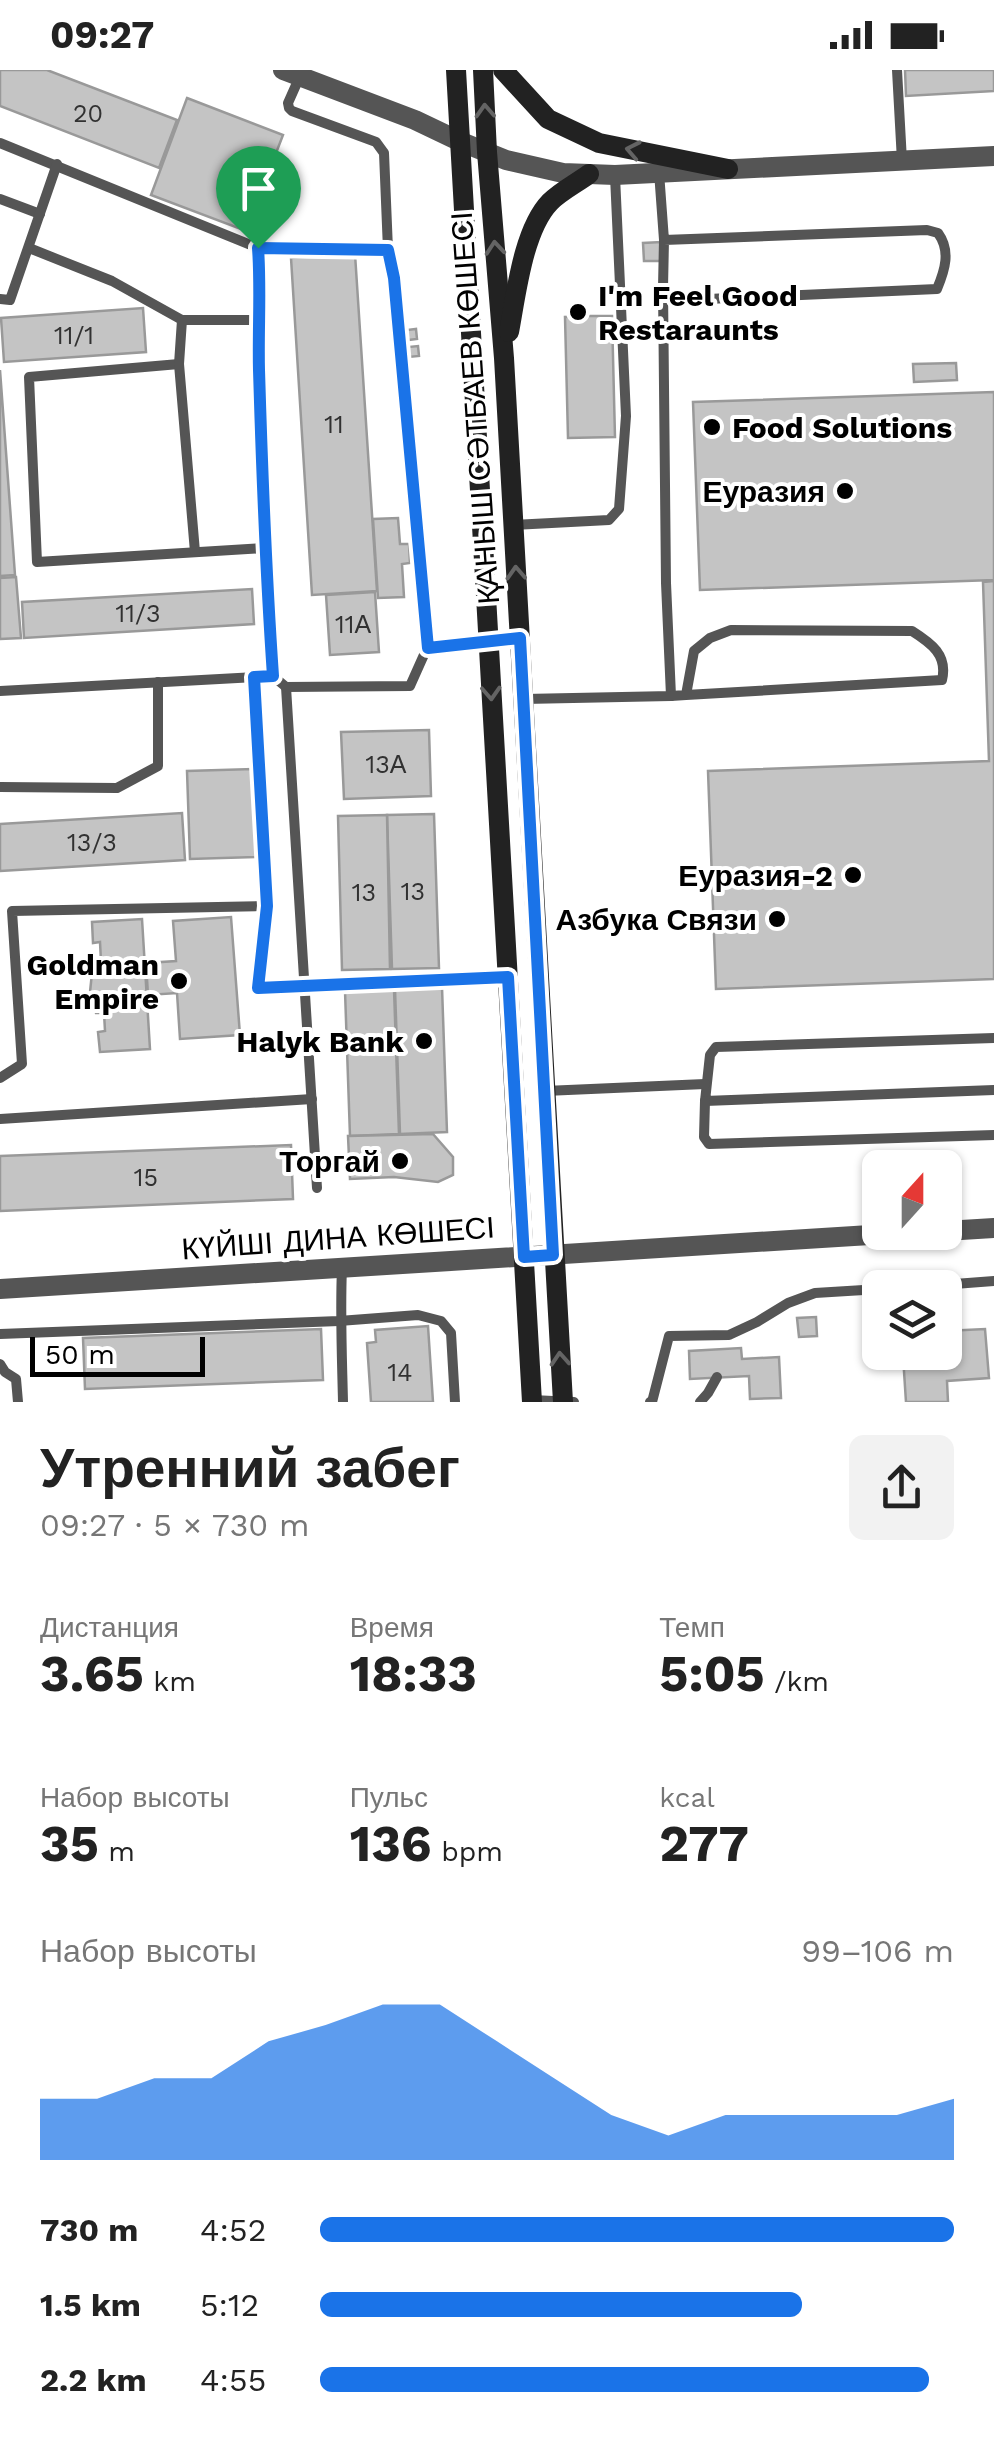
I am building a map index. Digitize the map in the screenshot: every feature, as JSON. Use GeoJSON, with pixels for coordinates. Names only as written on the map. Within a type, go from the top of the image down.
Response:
{"type":"FeatureCollection","features":[{"type":"Feature","properties":{"kind":"main road","name":"ҚАНЫШ СӘТБАЕВ КӨШЕСІ"},"geometry":{"type":"LineString","coordinates":[[456,70],[532,1401]]}},
{"type":"Feature","properties":{"kind":"main road","name":"ҚАНЫШ СӘТБАЕВ КӨШЕСІ"},"geometry":{"type":"LineString","coordinates":[[483,70],[504,358],[563,1402]]}},
{"type":"Feature","properties":{"kind":"main road"},"geometry":{"type":"LineString","coordinates":[[503,70],[548,118],[598,143],[728,169]]}},
{"type":"Feature","properties":{"kind":"main road"},"geometry":{"type":"LineString","coordinates":[[504,358],[523,256],[535,229],[549,203],[590,174]]}},
{"type":"Feature","properties":{"kind":"street"},"geometry":{"type":"LineString","coordinates":[[291,73],[416,120],[506,160],[563,173],[615,175],[994,156]]}},
{"type":"Feature","properties":{"kind":"street"},"geometry":{"type":"LineString","coordinates":[[962,1230],[994,1228]]}},
{"type":"Feature","properties":{"kind":"street","name":"КҮЙШІ ДИНА КӨШЕСІ"},"geometry":{"type":"LineString","coordinates":[[0,1289],[862,1236]]}},
{"type":"Feature","properties":{"kind":"lane"},"geometry":{"type":"LineString","coordinates":[[897,70],[902,160]]}},
{"type":"Feature","properties":{"kind":"lane"},"geometry":{"type":"LineString","coordinates":[[258,248],[264,548],[273,676],[286,688],[410,686],[428,648],[394,278],[388,250],[384,153],[376,142],[288,108],[291,73]]}},
{"type":"Feature","properties":{"kind":"lane"},"geometry":{"type":"LineString","coordinates":[[0,143],[258,248],[388,250]]}},
{"type":"Feature","properties":{"kind":"lane"},"geometry":{"type":"LineString","coordinates":[[0,299],[10,300],[57,164]]}},
{"type":"Feature","properties":{"kind":"lane"},"geometry":{"type":"LineString","coordinates":[[659,172],[664,240],[666,583],[671,696]]}},
{"type":"Feature","properties":{"kind":"lane"},"geometry":{"type":"LineString","coordinates":[[514,525],[609,520],[619,508],[626,416],[615,175]]}},
{"type":"Feature","properties":{"kind":"lane"},"geometry":{"type":"LineString","coordinates":[[0,199],[40,214]]}},
{"type":"Feature","properties":{"kind":"lane"},"geometry":{"type":"LineString","coordinates":[[663,288],[685,300],[937,289],[946,269],[944,242],[938,233],[927,230],[664,240]]}},
{"type":"Feature","properties":{"kind":"lane"},"geometry":{"type":"LineString","coordinates":[[29,248],[112,281],[182,320],[258,320]]}},
{"type":"Feature","properties":{"kind":"lane"},"geometry":{"type":"LineString","coordinates":[[182,320],[179,364],[195,552]]}},
{"type":"Feature","properties":{"kind":"lane"},"geometry":{"type":"LineString","coordinates":[[179,364],[30,377],[37,562],[264,548]]}},
{"type":"Feature","properties":{"kind":"lane"},"geometry":{"type":"LineString","coordinates":[[523,699],[671,696],[942,680],[944,671],[942,656],[930,642],[912,631],[731,630],[694,650],[686,695]]}},
{"type":"Feature","properties":{"kind":"lane"},"geometry":{"type":"LineString","coordinates":[[428,648],[520,638]]}},
{"type":"Feature","properties":{"kind":"lane"},"geometry":{"type":"LineString","coordinates":[[0,691],[273,676]]}},
{"type":"Feature","properties":{"kind":"lane"},"geometry":{"type":"LineString","coordinates":[[254,677],[267,906],[258,988],[508,977]]}},
{"type":"Feature","properties":{"kind":"lane"},"geometry":{"type":"LineString","coordinates":[[0,787],[117,788],[158,766],[158,682]]}},
{"type":"Feature","properties":{"kind":"lane"},"geometry":{"type":"LineString","coordinates":[[286,688],[318,1188]]}},
{"type":"Feature","properties":{"kind":"lane"},"geometry":{"type":"LineString","coordinates":[[0,1078],[22,1064],[12,910],[267,906]]}},
{"type":"Feature","properties":{"kind":"lane"},"geometry":{"type":"LineString","coordinates":[[994,1038],[716,1047],[710,1055],[705,1084],[704,1137],[709,1144],[994,1135]]}},
{"type":"Feature","properties":{"kind":"lane"},"geometry":{"type":"LineString","coordinates":[[544,1091],[705,1084]]}},
{"type":"Feature","properties":{"kind":"lane"},"geometry":{"type":"LineString","coordinates":[[704,1101],[994,1090]]}},
{"type":"Feature","properties":{"kind":"lane"},"geometry":{"type":"LineString","coordinates":[[0,1119],[312,1099]]}},
{"type":"Feature","properties":{"kind":"lane"},"geometry":{"type":"LineString","coordinates":[[342,1268],[339,1321],[343,1402]]}},
{"type":"Feature","properties":{"kind":"lane"},"geometry":{"type":"LineString","coordinates":[[962,1283],[994,1280]]}},
{"type":"Feature","properties":{"kind":"lane"},"geometry":{"type":"LineString","coordinates":[[653,1402],[668,1336],[729,1335],[815,1293],[862,1290]]}},
{"type":"Feature","properties":{"kind":"lane"},"geometry":{"type":"LineString","coordinates":[[0,1334],[418,1315],[441,1321],[452,1333],[456,1402]]}},
{"type":"Feature","properties":{"kind":"lane"},"geometry":{"type":"LineString","coordinates":[[726,1350],[729,1335]]}},
{"type":"Feature","properties":{"kind":"lane"},"geometry":{"type":"LineString","coordinates":[[0,1364],[16,1379],[18,1402]]}},
{"type":"Feature","properties":{"kind":"lane"},"geometry":{"type":"LineString","coordinates":[[700,1402],[716,1377]]}},
{"type":"Feature","properties":{"kind":"lane"},"geometry":{"type":"LineString","coordinates":[[532,1401],[574,1402]]}},
{"type":"Feature","properties":{"kind":"building"},"geometry":{"type":"Polygon","coordinates":[[[0,70],[47,70],[177,120],[159,168],[0,106],[0,70]]]}},
{"type":"Feature","properties":{"kind":"building"},"geometry":{"type":"Polygon","coordinates":[[[905,70],[994,70],[994,91],[906,96],[905,70]]]}},
{"type":"Feature","properties":{"kind":"building"},"geometry":{"type":"Polygon","coordinates":[[[187,98],[283,135],[246,231],[151,195],[187,98]]]}},
{"type":"Feature","properties":{"kind":"building"},"geometry":{"type":"Polygon","coordinates":[[[661,242],[662,261],[644,261],[643,243],[661,242]]]}},
{"type":"Feature","properties":{"kind":"building"},"geometry":{"type":"Polygon","coordinates":[[[355,254],[377,591],[312,595],[291,258],[355,254]]]}},
{"type":"Feature","properties":{"kind":"building"},"geometry":{"type":"Polygon","coordinates":[[[143,308],[146,352],[4,362],[1,318],[143,308]]]}},
{"type":"Feature","properties":{"kind":"building"},"geometry":{"type":"Polygon","coordinates":[[[612,316],[615,437],[568,438],[565,317],[612,316]]]}},
{"type":"Feature","properties":{"kind":"building"},"geometry":{"type":"Polygon","coordinates":[[[416,329],[417,339],[408,340],[407,330],[416,329]]]}},
{"type":"Feature","properties":{"kind":"building"},"geometry":{"type":"Polygon","coordinates":[[[418,346],[419,356],[409,357],[408,347],[418,346]]]}},
{"type":"Feature","properties":{"kind":"building"},"geometry":{"type":"Polygon","coordinates":[[[956,363],[957,380],[914,382],[913,364],[956,363]]]}},
{"type":"Feature","properties":{"kind":"building"},"geometry":{"type":"Polygon","coordinates":[[[0,370],[15,575],[0,576],[0,370]]]}},
{"type":"Feature","properties":{"kind":"building","name":"Еуразия"},"geometry":{"type":"Polygon","coordinates":[[[994,392],[994,580],[700,590],[693,402],[994,392]]]}},
{"type":"Feature","properties":{"kind":"building"},"geometry":{"type":"Polygon","coordinates":[[[398,518],[400,544],[409,544],[410,563],[402,564],[404,597],[378,598],[373,519],[398,518]]]}},
{"type":"Feature","properties":{"kind":"building"},"geometry":{"type":"Polygon","coordinates":[[[16,577],[21,638],[0,639],[0,578],[16,577]]]}},
{"type":"Feature","properties":{"kind":"building","name":"Еуразия-2"},"geometry":{"type":"Polygon","coordinates":[[[994,581],[994,979],[716,989],[708,771],[989,761],[983,582],[994,581]]]}},
{"type":"Feature","properties":{"kind":"building"},"geometry":{"type":"Polygon","coordinates":[[[252,589],[254,624],[24,638],[22,602],[252,589]]]}},
{"type":"Feature","properties":{"kind":"building"},"geometry":{"type":"Polygon","coordinates":[[[375,592],[379,652],[330,655],[326,595],[375,592]]]}},
{"type":"Feature","properties":{"kind":"building"},"geometry":{"type":"Polygon","coordinates":[[[429,730],[431,796],[344,799],[341,732],[429,730]]]}},
{"type":"Feature","properties":{"kind":"building"},"geometry":{"type":"Polygon","coordinates":[[[253,769],[256,857],[190,859],[187,771],[253,769]]]}},
{"type":"Feature","properties":{"kind":"building"},"geometry":{"type":"Polygon","coordinates":[[[182,813],[185,860],[0,871],[0,824],[182,813]]]}},
{"type":"Feature","properties":{"kind":"building"},"geometry":{"type":"Polygon","coordinates":[[[434,814],[439,968],[392,969],[387,815],[434,814]]]}},
{"type":"Feature","properties":{"kind":"building"},"geometry":{"type":"Polygon","coordinates":[[[387,815],[390,969],[342,970],[338,816],[387,815]]]}},
{"type":"Feature","properties":{"kind":"building"},"geometry":{"type":"Polygon","coordinates":[[[231,917],[240,1035],[180,1039],[177,993],[148,995],[146,963],[176,961],[173,921],[231,917]]]}},
{"type":"Feature","properties":{"kind":"building"},"geometry":{"type":"Polygon","coordinates":[[[142,919],[150,1049],[100,1052],[98,1032],[105,1031],[104,1013],[96,1013],[90,992],[93,963],[101,962],[100,942],[93,943],[92,922],[142,919]]]}},
{"type":"Feature","properties":{"kind":"building"},"geometry":{"type":"Polygon","coordinates":[[[442,987],[447,1132],[400,1134],[395,989],[442,987]]]}},
{"type":"Feature","properties":{"kind":"building"},"geometry":{"type":"Polygon","coordinates":[[[394,989],[399,1134],[350,1136],[345,991],[394,989]]]}},
{"type":"Feature","properties":{"kind":"building"},"geometry":{"type":"Polygon","coordinates":[[[433,1134],[453,1157],[453,1175],[438,1182],[394,1177],[350,1179],[348,1136],[433,1134]]]}},
{"type":"Feature","properties":{"kind":"building"},"geometry":{"type":"Polygon","coordinates":[[[291,1145],[293,1199],[0,1211],[0,1156],[291,1145]]]}},
{"type":"Feature","properties":{"kind":"building"},"geometry":{"type":"Polygon","coordinates":[[[816,1317],[817,1336],[799,1337],[797,1318],[816,1317]]]}},
{"type":"Feature","properties":{"kind":"building"},"geometry":{"type":"Polygon","coordinates":[[[428,1326],[433,1402],[371,1402],[367,1343],[376,1342],[375,1330],[428,1326]]]}},
{"type":"Feature","properties":{"kind":"building"},"geometry":{"type":"Polygon","coordinates":[[[321,1329],[323,1380],[85,1389],[83,1338],[321,1329]]]}},
{"type":"Feature","properties":{"kind":"building"},"geometry":{"type":"Polygon","coordinates":[[[985,1329],[989,1378],[947,1381],[948,1402],[906,1402],[904,1370],[962,1370],[962,1330],[985,1329]]]}},
{"type":"Feature","properties":{"kind":"building"},"geometry":{"type":"Polygon","coordinates":[[[741,1348],[742,1359],[779,1357],[781,1398],[750,1399],[749,1376],[690,1379],[689,1351],[741,1348]]]}},
{"type":"Feature","properties":{"kind":"place","name":"I'm Feel Good Restaraunts"},"geometry":{"type":"Point","coordinates":[578,312]}},
{"type":"Feature","properties":{"kind":"place","name":"Food Solutions"},"geometry":{"type":"Point","coordinates":[712,427]}},
{"type":"Feature","properties":{"kind":"place","name":"Еуразия"},"geometry":{"type":"Point","coordinates":[845,491]}},
{"type":"Feature","properties":{"kind":"place","name":"Еуразия-2"},"geometry":{"type":"Point","coordinates":[853,875]}},
{"type":"Feature","properties":{"kind":"place","name":"Азбука Связи"},"geometry":{"type":"Point","coordinates":[777,919]}},
{"type":"Feature","properties":{"kind":"place","name":"Goldman Empire"},"geometry":{"type":"Point","coordinates":[179,981]}},
{"type":"Feature","properties":{"kind":"place","name":"Halyk Bank"},"geometry":{"type":"Point","coordinates":[424,1041]}},
{"type":"Feature","properties":{"kind":"place","name":"Торгай"},"geometry":{"type":"Point","coordinates":[400,1161]}},
{"type":"Feature","properties":{"kind":"route"},"geometry":{"type":"LineString","coordinates":[[258,248],[388,250],[394,278],[428,648],[520,638],[553,1255],[524,1257],[508,977],[258,988],[267,906],[254,677],[273,676],[264,548],[258,248]]}}]}
